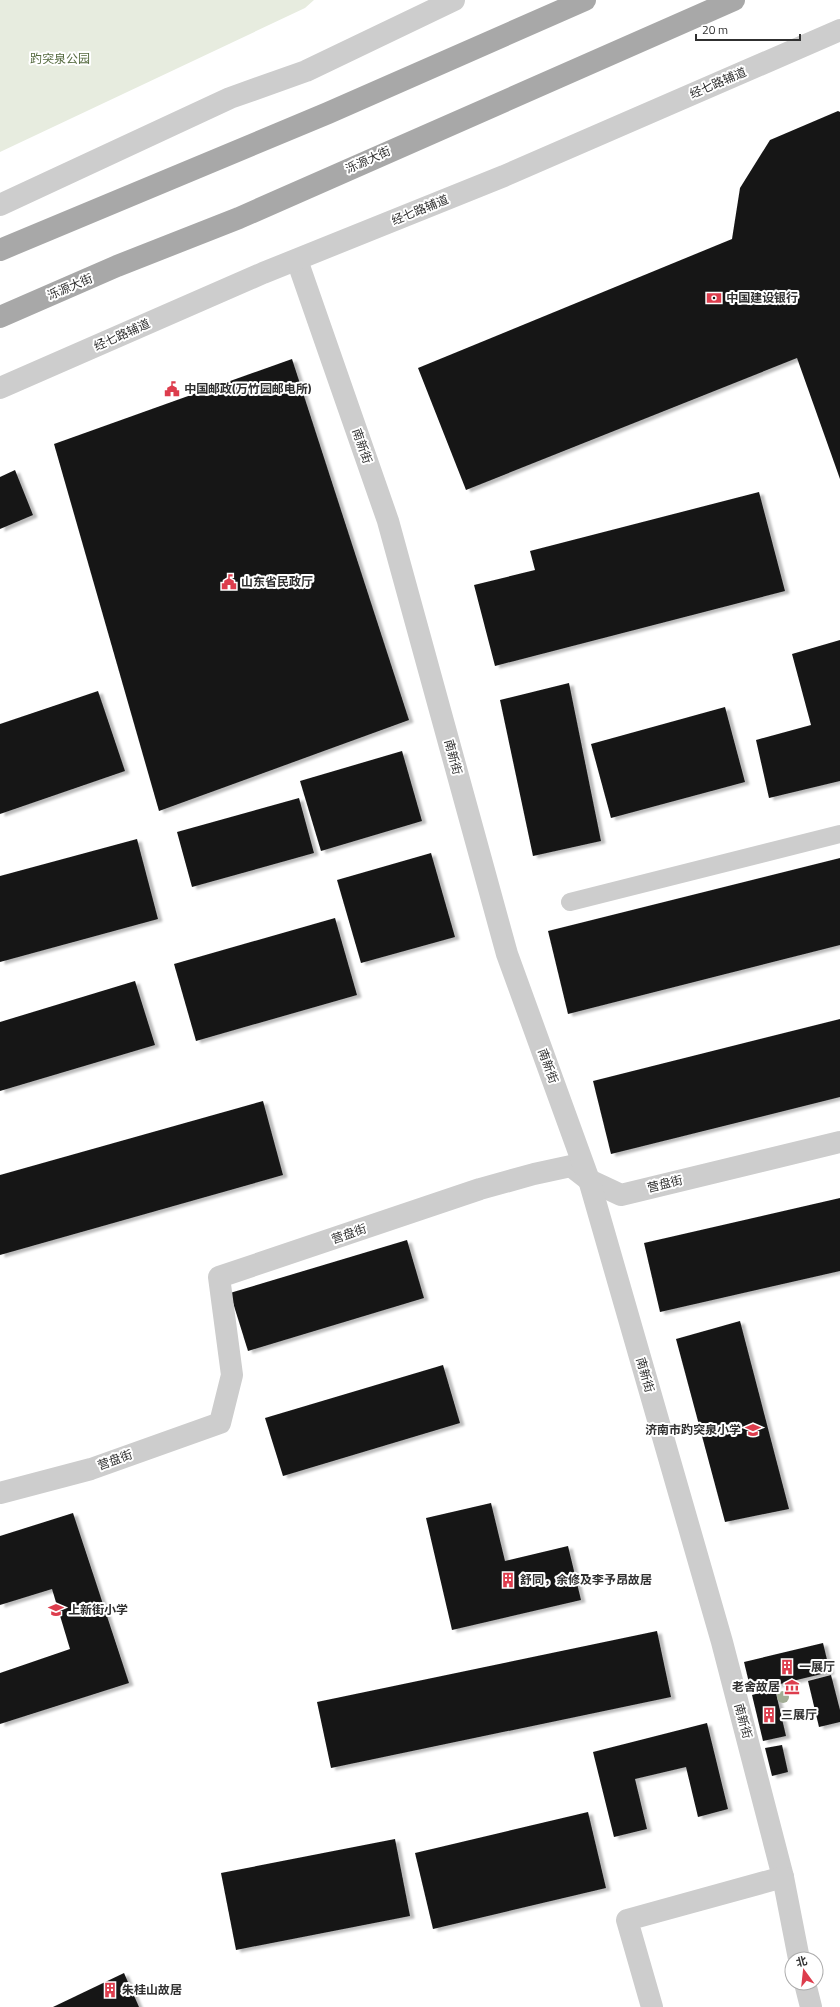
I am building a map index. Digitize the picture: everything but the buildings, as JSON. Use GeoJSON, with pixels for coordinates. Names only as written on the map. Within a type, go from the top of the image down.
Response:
{"type":"FeatureCollection","features":[{"type":"Feature","properties":{"kind":"main road"},"geometry":{"type":"LineString","coordinates":[[0,250],[328,113],[585,0]]}},
{"type":"Feature","properties":{"kind":"main road","name":"泺源大街"},"geometry":{"type":"LineString","coordinates":[[0,317],[117,266],[239,218],[734,0]]}},
{"type":"Feature","properties":{"kind":"street"},"geometry":{"type":"LineString","coordinates":[[0,205],[230,98],[306,71],[454,0]]}},
{"type":"Feature","properties":{"kind":"street","name":"经七路辅道"},"geometry":{"type":"LineString","coordinates":[[0,388],[297,260],[504,176],[840,30]]}},
{"type":"Feature","properties":{"kind":"street","name":"南新街"},"geometry":{"type":"LineString","coordinates":[[297,260],[388,521],[507,954],[589,1180],[722,1642],[784,1877],[798,1951]]}},
{"type":"Feature","properties":{"kind":"street","name":"营盘街"},"geometry":{"type":"LineString","coordinates":[[0,1493],[91,1468],[220,1423],[232,1375],[219,1277],[480,1189],[534,1174],[571,1166],[589,1180],[621,1195],[840,1142]]}},
{"type":"Feature","properties":{"kind":"street"},"geometry":{"type":"LineString","coordinates":[[652,2007],[627,1920],[784,1877]]}},
{"type":"Feature","properties":{"kind":"street"},"geometry":{"type":"LineString","coordinates":[[807,1991],[811,2007]]}},
{"type":"Feature","properties":{"kind":"lane"},"geometry":{"type":"LineString","coordinates":[[570,902],[840,834]]}},
{"type":"Feature","properties":{"kind":"green space","name":"趵突泉公园"},"geometry":{"type":"Polygon","coordinates":[[[0,0],[314,0],[305,8],[0,152],[0,0]]]}},
{"type":"Feature","properties":{"kind":"place","name":"中国建设银行"},"geometry":{"type":"Point","coordinates":[714,298]}},
{"type":"Feature","properties":{"kind":"place","name":"中国邮政(万竹园邮电所)"},"geometry":{"type":"Point","coordinates":[172,389]}},
{"type":"Feature","properties":{"kind":"place","name":"山东省民政厅"},"geometry":{"type":"Point","coordinates":[229,582]}},
{"type":"Feature","properties":{"kind":"place","name":"济南市趵突泉小学"},"geometry":{"type":"Point","coordinates":[753,1430]}},
{"type":"Feature","properties":{"kind":"place","name":"舒同，余修及李予昂故居"},"geometry":{"type":"Point","coordinates":[508,1580]}},
{"type":"Feature","properties":{"kind":"place","name":"上新街小学"},"geometry":{"type":"Point","coordinates":[56,1610]}},
{"type":"Feature","properties":{"kind":"place","name":"一展厅"},"geometry":{"type":"Point","coordinates":[787,1667]}},
{"type":"Feature","properties":{"kind":"place","name":"老舍故居"},"geometry":{"type":"Point","coordinates":[792,1687]}},
{"type":"Feature","properties":{"kind":"place","name":"三展厅"},"geometry":{"type":"Point","coordinates":[769,1715]}},
{"type":"Feature","properties":{"kind":"place","name":"朱桂山故居"},"geometry":{"type":"Point","coordinates":[110,1990]}}]}
